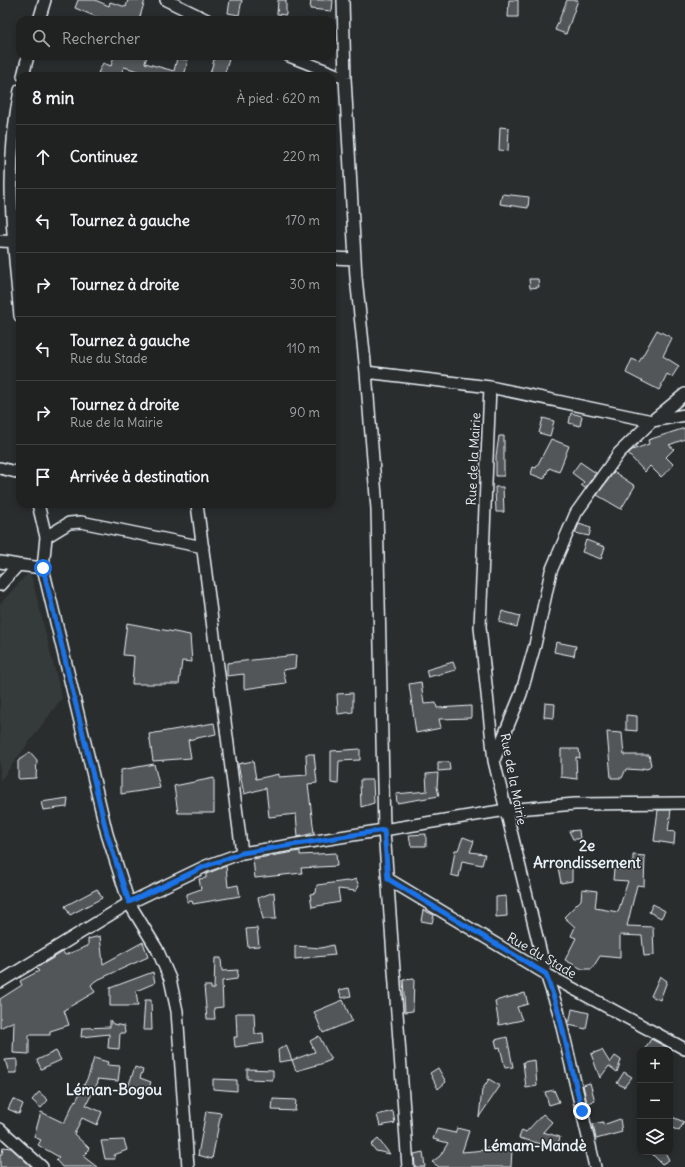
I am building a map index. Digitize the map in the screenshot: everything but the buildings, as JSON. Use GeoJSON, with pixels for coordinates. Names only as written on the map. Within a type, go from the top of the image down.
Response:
{"type":"FeatureCollection","features":[{"type":"Feature","properties":{"kind":"street"},"geometry":{"type":"LineString","coordinates":[[40,16],[45,0]]}},
{"type":"Feature","properties":{"kind":"street"},"geometry":{"type":"LineString","coordinates":[[166,0],[198,16]]}},
{"type":"Feature","properties":{"kind":"street"},"geometry":{"type":"LineString","coordinates":[[343,0],[345,78],[355,259],[377,509],[384,830],[408,1167]]}},
{"type":"Feature","properties":{"kind":"street"},"geometry":{"type":"LineString","coordinates":[[24,72],[27,60]]}},
{"type":"Feature","properties":{"kind":"street"},"geometry":{"type":"LineString","coordinates":[[299,60],[330,72]]}},
{"type":"Feature","properties":{"kind":"street"},"geometry":{"type":"LineString","coordinates":[[336,74],[345,78]]}},
{"type":"Feature","properties":{"kind":"street"},"geometry":{"type":"LineString","coordinates":[[0,241],[16,242],[10,171],[16,111]]}},
{"type":"Feature","properties":{"kind":"street"},"geometry":{"type":"LineString","coordinates":[[336,258],[355,259]]}},
{"type":"Feature","properties":{"kind":"street"},"geometry":{"type":"LineString","coordinates":[[366,372],[490,387],[652,421],[685,415]]}},
{"type":"Feature","properties":{"kind":"street","name":"Rue de la Mairie"},"geometry":{"type":"LineString","coordinates":[[490,387],[480,626],[494,761],[546,974],[558,1010],[595,1167]]}},
{"type":"Feature","properties":{"kind":"street"},"geometry":{"type":"LineString","coordinates":[[494,761],[521,694],[551,572],[576,513],[619,453],[652,421],[685,394]]}},
{"type":"Feature","properties":{"kind":"street"},"geometry":{"type":"LineString","coordinates":[[0,468],[16,472]]}},
{"type":"Feature","properties":{"kind":"street"},"geometry":{"type":"LineString","coordinates":[[39,508],[46,537],[43,568],[107,834],[129,902],[157,949],[170,979],[177,1011],[188,1167]]}},
{"type":"Feature","properties":{"kind":"street"},"geometry":{"type":"LineString","coordinates":[[197,508],[203,547],[213,638],[242,853]]}},
{"type":"Feature","properties":{"kind":"street"},"geometry":{"type":"LineString","coordinates":[[46,537],[69,523],[81,522],[203,547]]}},
{"type":"Feature","properties":{"kind":"street"},"geometry":{"type":"LineString","coordinates":[[0,562],[43,568]]}},
{"type":"Feature","properties":{"kind":"street"},"geometry":{"type":"LineString","coordinates":[[0,585],[18,565]]}},
{"type":"Feature","properties":{"kind":"street"},"geometry":{"type":"LineString","coordinates":[[0,982],[129,902],[206,866],[242,853],[506,810],[575,804],[685,802]]}},
{"type":"Feature","properties":{"kind":"street","name":"Rue du Stade"},"geometry":{"type":"LineString","coordinates":[[388,879],[546,974],[685,1049]]}},
{"type":"Feature","properties":{"kind":"street"},"geometry":{"type":"LineString","coordinates":[[0,1129],[42,1167]]}},
{"type":"Feature","properties":{"kind":"shaded area"},"geometry":{"type":"Polygon","coordinates":[[[30,571],[62,698],[0,781],[0,604],[30,571]]]}},
{"type":"Feature","properties":{"kind":"district","name":"2e Arrondissement"},"geometry":{"type":"Point","coordinates":[587,854]}},
{"type":"Feature","properties":{"kind":"district","name":"Léman-Bogou"},"geometry":{"type":"Point","coordinates":[114,1090]}},
{"type":"Feature","properties":{"kind":"district","name":"Lémam-Mandè"},"geometry":{"type":"Point","coordinates":[535,1146]}},
{"type":"Feature","properties":{"kind":"route"},"geometry":{"type":"LineString","coordinates":[[43,568],[90,757],[107,834],[129,902],[206,866],[242,853],[384,830],[388,879],[546,974],[558,1010],[582,1111]]}}]}
